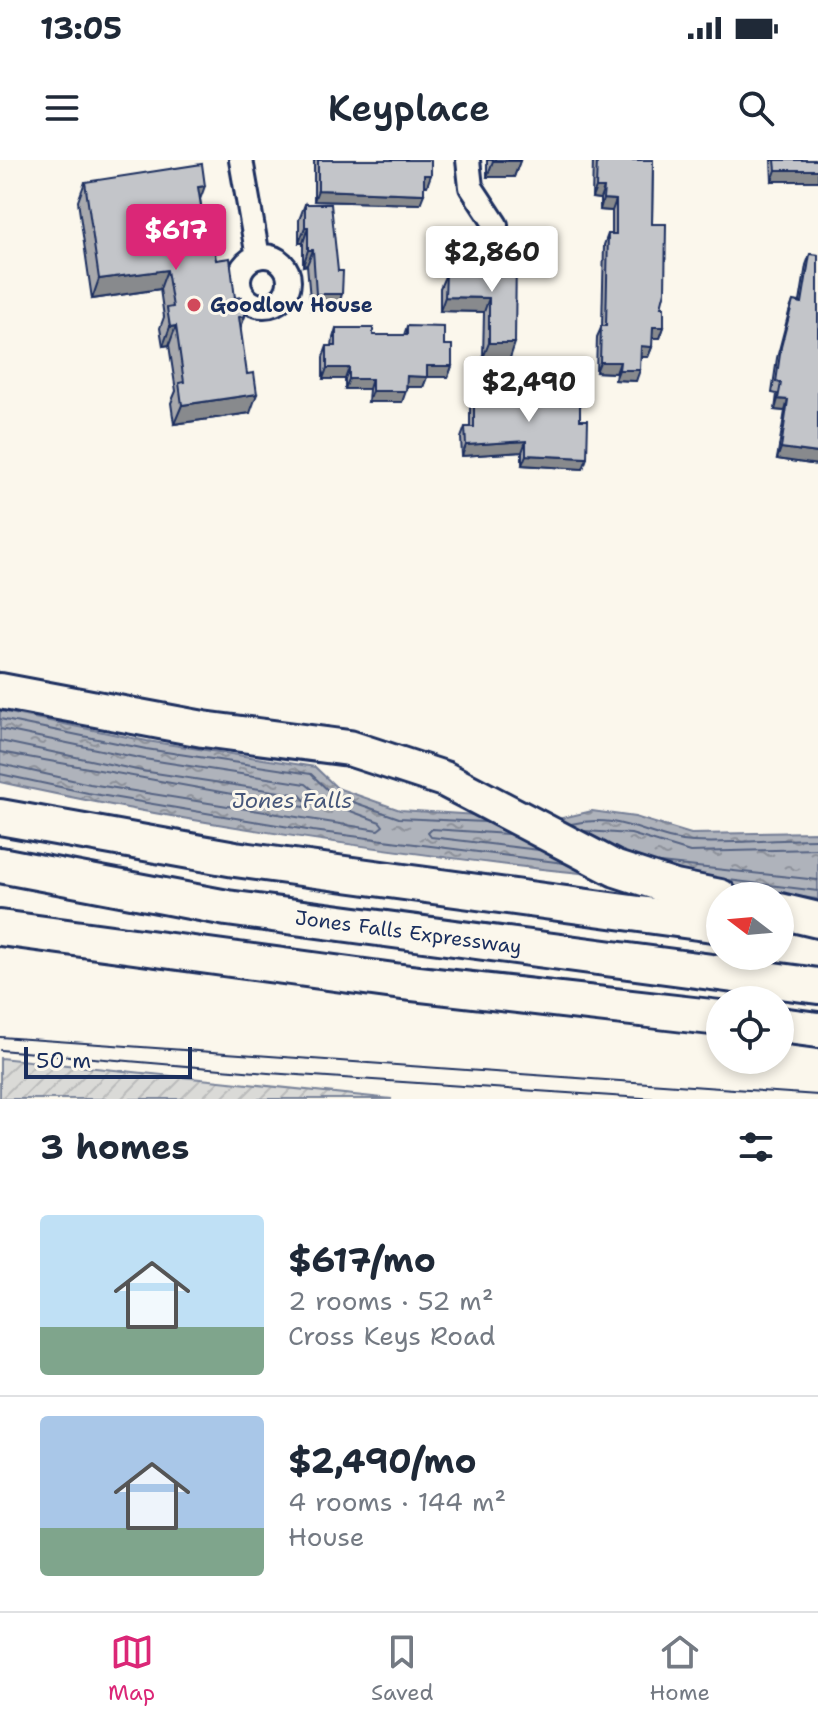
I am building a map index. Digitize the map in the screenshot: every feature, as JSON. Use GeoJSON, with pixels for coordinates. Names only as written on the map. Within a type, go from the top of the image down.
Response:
{"type":"FeatureCollection","features":[{"type":"Feature","properties":{"kind":"highway"},"geometry":{"type":"LineString","coordinates":[[0,691],[203,729],[318,741],[444,779],[594,859],[675,888],[706,894]]}},
{"type":"Feature","properties":{"kind":"highway"},"geometry":{"type":"LineString","coordinates":[[0,817],[220,857],[706,923]]}},
{"type":"Feature","properties":{"kind":"highway","name":"Jones Falls Expressway"},"geometry":{"type":"LineString","coordinates":[[10,868],[227,908],[818,986]]}},
{"type":"Feature","properties":{"kind":"highway"},"geometry":{"type":"LineString","coordinates":[[794,914],[818,920]]}},
{"type":"Feature","properties":{"kind":"highway"},"geometry":{"type":"LineString","coordinates":[[0,928],[386,980],[706,1016]]}},
{"type":"Feature","properties":{"kind":"highway"},"geometry":{"type":"LineString","coordinates":[[794,935],[818,938]]}},
{"type":"Feature","properties":{"kind":"highway"},"geometry":{"type":"LineString","coordinates":[[794,1027],[818,1030]]}},
{"type":"Feature","properties":{"kind":"street"},"geometry":{"type":"LineString","coordinates":[[241,160],[258,257]]}},
{"type":"Feature","properties":{"kind":"street"},"geometry":{"type":"LineString","coordinates":[[468,160],[471,187],[496,225]]}},
{"type":"Feature","properties":{"kind":"shaded area"},"geometry":{"type":"Polygon","coordinates":[[[0,1058],[392,1099],[0,1099],[0,1058]]]}},
{"type":"Feature","properties":{"kind":"water","name":"Jones Falls"},"geometry":{"type":"Polygon","coordinates":[[[0,711],[147,741],[315,767],[337,788],[400,810],[554,820],[592,811],[635,817],[691,834],[818,832],[818,899],[794,896],[794,882],[706,882],[706,886],[516,866],[192,820],[0,782],[0,711]]]}},
{"type":"Feature","properties":{"kind":"building"},"geometry":{"type":"Polygon","coordinates":[[[318,160],[431,160],[431,175],[424,175],[424,194],[318,190],[318,160]]]}},
{"type":"Feature","properties":{"kind":"building"},"geometry":{"type":"Polygon","coordinates":[[[597,160],[653,160],[652,224],[666,224],[665,291],[661,307],[664,307],[664,327],[653,327],[652,347],[641,346],[640,370],[619,370],[620,362],[600,362],[601,326],[606,326],[608,234],[616,234],[616,200],[603,199],[604,188],[596,188],[597,160]]]}},
{"type":"Feature","properties":{"kind":"building"},"geometry":{"type":"Polygon","coordinates":[[[775,160],[818,160],[818,170],[776,170],[775,160]]]}},
{"type":"Feature","properties":{"kind":"building","name":"Goodlow House"},"geometry":{"type":"Polygon","coordinates":[[[202,164],[205,186],[198,187],[207,243],[213,242],[216,260],[230,258],[235,298],[242,297],[245,316],[239,317],[247,374],[254,373],[257,394],[182,405],[179,383],[184,382],[176,326],[170,327],[167,308],[173,307],[167,270],[99,279],[85,182],[202,164]]]}},
{"type":"Feature","properties":{"kind":"building"},"geometry":{"type":"Polygon","coordinates":[[[305,204],[331,204],[338,271],[343,271],[342,294],[316,294],[313,250],[308,250],[308,227],[305,227],[305,204]]]}},
{"type":"Feature","properties":{"kind":"building"},"geometry":{"type":"Polygon","coordinates":[[[489,254],[516,254],[515,343],[489,343],[489,298],[445,297],[446,274],[490,272],[489,254]]]}},
{"type":"Feature","properties":{"kind":"building"},"geometry":{"type":"Polygon","coordinates":[[[810,254],[818,255],[818,453],[781,448],[788,400],[778,399],[781,383],[776,382],[793,301],[802,303],[810,254]]]}},
{"type":"Feature","properties":{"kind":"building"},"geometry":{"type":"Polygon","coordinates":[[[407,326],[444,327],[444,345],[452,345],[452,366],[427,366],[427,377],[407,376],[406,391],[372,391],[372,379],[349,379],[349,368],[327,368],[327,346],[336,346],[336,328],[373,328],[373,335],[407,335],[407,326]]]}},
{"type":"Feature","properties":{"kind":"building"},"geometry":{"type":"Polygon","coordinates":[[[474,389],[510,389],[510,397],[533,396],[533,401],[580,402],[580,420],[588,420],[587,458],[526,455],[526,441],[466,445],[465,427],[474,427],[474,389]]]}},
{"type":"Feature","properties":{"kind":"tram line"},"geometry":{"type":"LineString","coordinates":[[0,1037],[818,1095]]}},
{"type":"Feature","properties":{"kind":"tram line"},"geometry":{"type":"LineString","coordinates":[[0,1050],[268,1073],[658,1099]]}},
{"type":"Feature","properties":{"kind":"place","name":"Goodlow House"},"geometry":{"type":"Point","coordinates":[194,305]}}]}
